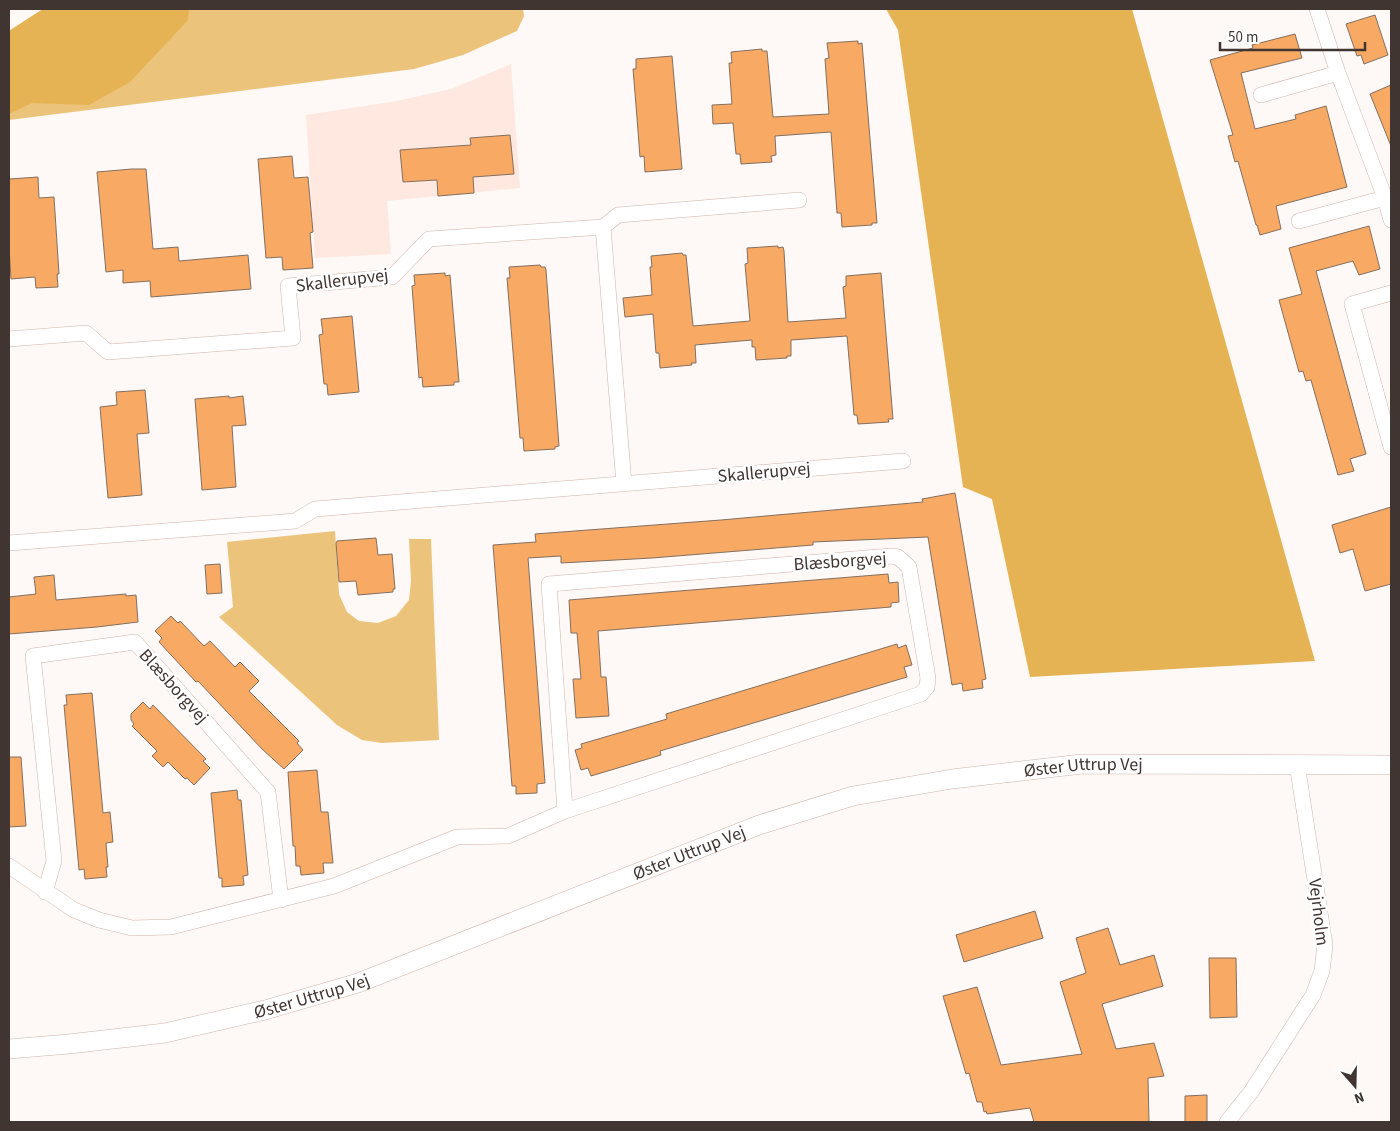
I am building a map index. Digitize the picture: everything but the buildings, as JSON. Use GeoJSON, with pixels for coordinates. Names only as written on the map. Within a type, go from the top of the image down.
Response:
{"type":"FeatureCollection","features":[{"type":"Feature","properties":{"kind":"street"},"geometry":{"type":"LineString","coordinates":[[1317,9],[1338,73],[1385,198],[1391,220]]}},
{"type":"Feature","properties":{"kind":"street"},"geometry":{"type":"LineString","coordinates":[[1261,95],[1338,73]]}},
{"type":"Feature","properties":{"kind":"street"},"geometry":{"type":"LineString","coordinates":[[1299,221],[1385,198]]}},
{"type":"Feature","properties":{"kind":"street","name":"Skallerupvej"},"geometry":{"type":"LineString","coordinates":[[9,339],[86,333],[108,352],[293,338],[288,286],[392,277],[429,239],[603,227],[618,215],[799,200]]}},
{"type":"Feature","properties":{"kind":"street"},"geometry":{"type":"LineString","coordinates":[[603,227],[624,484]]}},
{"type":"Feature","properties":{"kind":"street"},"geometry":{"type":"LineString","coordinates":[[1391,293],[1352,304],[1391,447]]}},
{"type":"Feature","properties":{"kind":"street","name":"Skallerupvej"},"geometry":{"type":"LineString","coordinates":[[9,543],[295,521],[315,509],[903,461]]}},
{"type":"Feature","properties":{"kind":"street","name":"Blæsborgvej"},"geometry":{"type":"LineString","coordinates":[[9,866],[74,910],[99,920],[132,928],[171,927],[334,886],[456,837],[508,836],[565,811],[921,694],[926,687],[928,678],[909,567],[898,557],[891,556],[549,584],[565,811]]}},
{"type":"Feature","properties":{"kind":"street","name":"Blæsborgvej"},"geometry":{"type":"LineString","coordinates":[[45,892],[54,861],[33,656],[135,642],[268,792],[281,900]]}},
{"type":"Feature","properties":{"kind":"street","name":"Øster Uttrup Vej"},"geometry":{"type":"LineString","coordinates":[[9,1049],[165,1033],[266,1010],[358,983],[759,825],[853,796],[952,779],[1082,764],[1391,765]]}},
{"type":"Feature","properties":{"kind":"street","name":"Vejrholm"},"geometry":{"type":"LineString","coordinates":[[1227,1122],[1250,1092],[1313,995],[1322,971],[1325,945],[1297,764]]}},
{"type":"Feature","properties":{"kind":"shaded area"},"geometry":{"type":"Polygon","coordinates":[[[43,9],[523,9],[524,16],[517,31],[463,55],[414,69],[9,120],[9,31],[43,9]]]}},
{"type":"Feature","properties":{"kind":"shaded area"},"geometry":{"type":"Polygon","coordinates":[[[43,9],[189,9],[188,20],[130,82],[89,105],[32,103],[9,114],[9,31],[43,9]]]}},
{"type":"Feature","properties":{"kind":"shaded area"},"geometry":{"type":"Polygon","coordinates":[[[886,9],[1132,9],[1315,661],[1030,677],[992,499],[963,487],[898,30],[886,9]]]}},
{"type":"Feature","properties":{"kind":"shaded area"},"geometry":{"type":"Polygon","coordinates":[[[511,64],[520,188],[387,201],[391,254],[315,258],[306,115],[397,101],[451,89],[511,64]]]}},
{"type":"Feature","properties":{"kind":"shaded area"},"geometry":{"type":"Polygon","coordinates":[[[335,531],[339,594],[347,612],[359,621],[378,623],[396,616],[409,600],[411,581],[409,539],[431,539],[439,740],[382,743],[362,740],[337,725],[219,617],[233,607],[227,542],[335,531]]]}}]}
